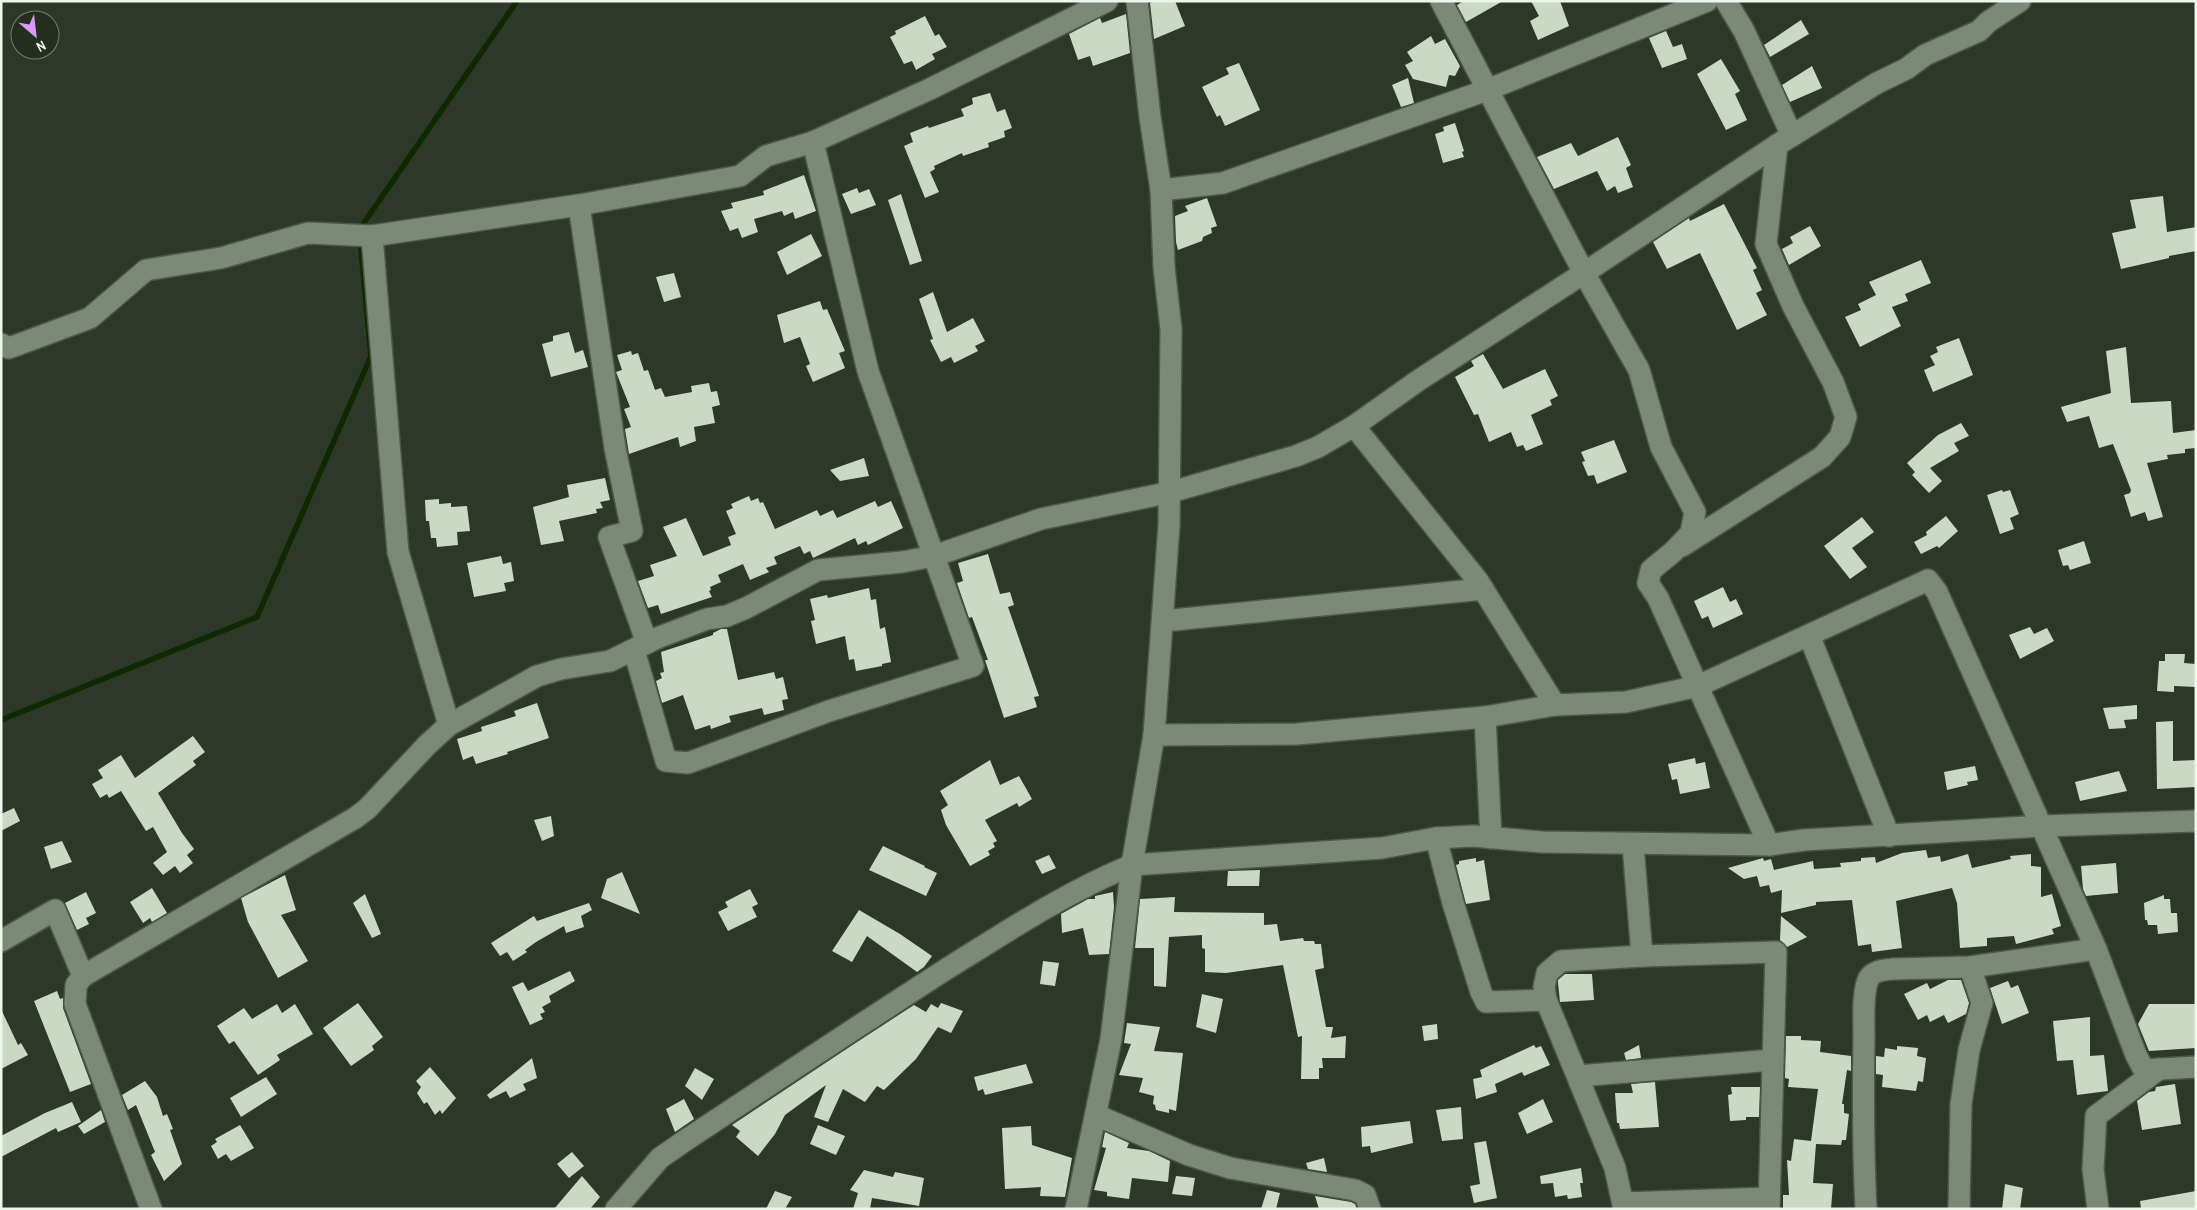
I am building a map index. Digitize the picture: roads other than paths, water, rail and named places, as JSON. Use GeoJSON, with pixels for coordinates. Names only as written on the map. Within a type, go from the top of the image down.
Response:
{"type":"FeatureCollection","features":[{"type":"Feature","properties":{"kind":"street"},"geometry":{"type":"LineString","coordinates":[[1,344],[10,348],[90,318],[146,270],[221,258],[308,233],[372,236],[579,205],[740,176],[766,156],[814,142],[930,89],[1107,1]]}},
{"type":"Feature","properties":{"kind":"street"},"geometry":{"type":"LineString","coordinates":[[1076,1209],[1111,1039],[1132,865],[1154,735],[1171,492],[1171,329],[1164,267],[1161,190],[1150,116],[1137,1]]}},
{"type":"Feature","properties":{"kind":"street"},"geometry":{"type":"LineString","coordinates":[[1441,1],[1584,273],[1639,370],[1661,446],[1695,512],[1691,533],[1673,552]]}},
{"type":"Feature","properties":{"kind":"street"},"geometry":{"type":"LineString","coordinates":[[1161,190],[1223,183],[1487,90],[1707,1]]}},
{"type":"Feature","properties":{"kind":"street"},"geometry":{"type":"LineString","coordinates":[[1726,1],[1744,31],[1784,140],[1766,244],[1797,313],[1833,382],[1846,417],[1840,437],[1822,457],[1673,552],[1651,570],[1648,582],[1658,598],[1769,845]]}},
{"type":"Feature","properties":{"kind":"street"},"geometry":{"type":"LineString","coordinates":[[152,1209],[75,1004],[76,985],[83,976],[355,818],[367,809],[426,745],[449,725],[537,676],[561,669],[610,661],[640,646],[707,619],[726,616],[746,608],[818,570],[902,562],[934,556],[1041,519],[1171,492],[1296,456],[1318,447],[1354,426],[1419,380],[1784,140],[1891,75],[1906,69],[1925,55],[1978,31],[1988,22],[2020,1]]}},
{"type":"Feature","properties":{"kind":"street"},"geometry":{"type":"LineString","coordinates":[[579,205],[615,448],[632,531],[609,537],[640,646],[666,761],[688,763],[830,712],[973,666],[868,370],[814,142]]}},
{"type":"Feature","properties":{"kind":"street"},"geometry":{"type":"LineString","coordinates":[[372,236],[398,552],[449,725]]}},
{"type":"Feature","properties":{"kind":"street"},"geometry":{"type":"LineString","coordinates":[[1354,426],[1483,589],[1555,705]]}},
{"type":"Feature","properties":{"kind":"street"},"geometry":{"type":"LineString","coordinates":[[1154,735],[1297,734],[1485,716],[1555,705],[1626,702],[1698,686],[1928,580],[1937,592],[2096,948],[2136,1055],[2144,1070],[2196,1067]]}},
{"type":"Feature","properties":{"kind":"street"},"geometry":{"type":"LineString","coordinates":[[1163,621],[1483,589]]}},
{"type":"Feature","properties":{"kind":"street"},"geometry":{"type":"LineString","coordinates":[[1810,635],[1889,836]]}},
{"type":"Feature","properties":{"kind":"street"},"geometry":{"type":"LineString","coordinates":[[1485,716],[1491,838]]}},
{"type":"Feature","properties":{"kind":"street"},"geometry":{"type":"LineString","coordinates":[[616,1209],[660,1158],[694,1135],[1046,907],[1106,876],[1132,865],[1382,848],[1436,838],[1473,836],[1542,842],[1769,845],[1804,840],[2042,826],[2196,821]]}},
{"type":"Feature","properties":{"kind":"street"},"geometry":{"type":"LineString","coordinates":[[1436,838],[1453,903],[1481,992],[1486,1002],[1546,1000]]}},
{"type":"Feature","properties":{"kind":"street"},"geometry":{"type":"LineString","coordinates":[[1633,844],[1642,956]]}},
{"type":"Feature","properties":{"kind":"street"},"geometry":{"type":"LineString","coordinates":[[1,941],[55,910],[83,976]]}},
{"type":"Feature","properties":{"kind":"street"},"geometry":{"type":"LineString","coordinates":[[1866,1209],[1862,1145],[1864,1010],[1868,980],[1872,975],[1882,970],[1970,967],[2096,948]]}},
{"type":"Feature","properties":{"kind":"street"},"geometry":{"type":"LineString","coordinates":[[1776,952],[1769,1204],[1624,1206],[1615,1168],[1546,1000],[1544,988],[1547,973],[1561,961],[1642,956],[1776,952]]}},
{"type":"Feature","properties":{"kind":"street"},"geometry":{"type":"LineString","coordinates":[[1959,1209],[1961,1104],[1969,1050],[1982,1003],[1970,967]]}},
{"type":"Feature","properties":{"kind":"street"},"geometry":{"type":"LineString","coordinates":[[1578,1076],[1773,1060]]}},
{"type":"Feature","properties":{"kind":"street"},"geometry":{"type":"LineString","coordinates":[[2098,1209],[2093,1169],[2095,1119],[2133,1087],[2159,1069]]}},
{"type":"Feature","properties":{"kind":"street"},"geometry":{"type":"LineString","coordinates":[[1096,1115],[1189,1155],[1230,1168],[1355,1190],[1365,1195],[1370,1209]]}},
{"type":"Feature","properties":{"kind":"waterway"},"geometry":{"type":"LineString","coordinates":[[359,230],[517,1]]}},
{"type":"Feature","properties":{"kind":"waterway"},"geometry":{"type":"LineString","coordinates":[[1,720],[257,617],[371,356],[360,239]]}}]}
